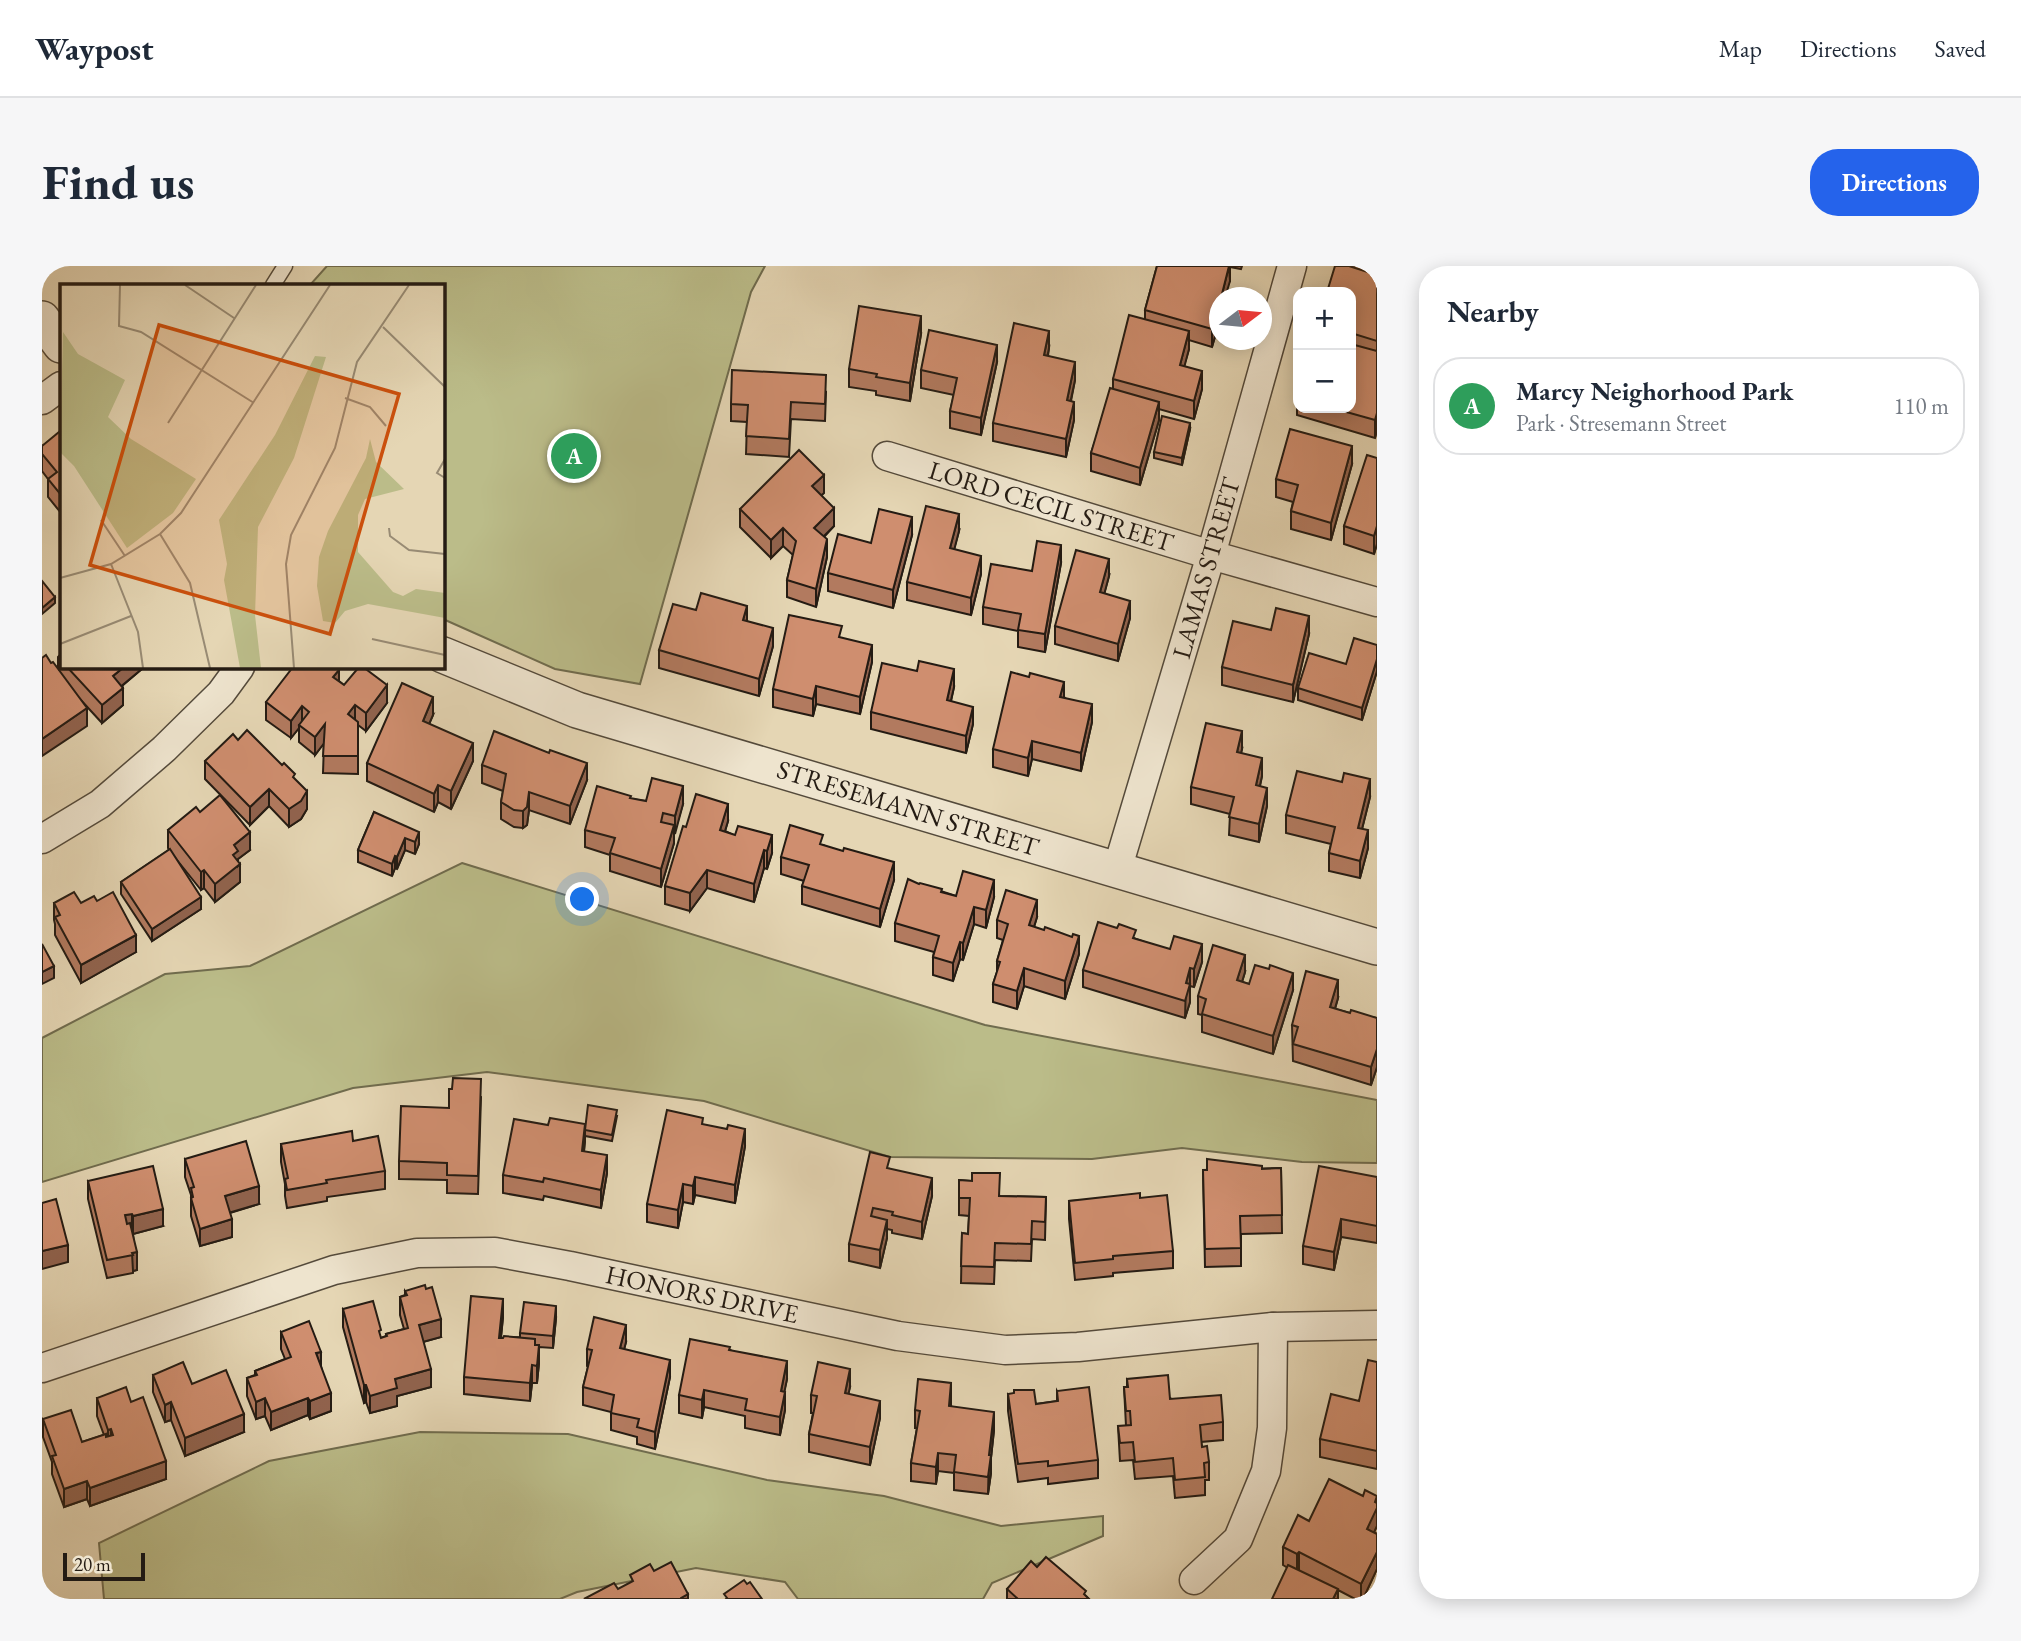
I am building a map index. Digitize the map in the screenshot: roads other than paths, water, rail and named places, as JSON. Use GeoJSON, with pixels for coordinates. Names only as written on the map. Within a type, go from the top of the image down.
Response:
{"type":"FeatureCollection","features":[{"type":"Feature","properties":{"kind":"street","name":"LAMAS STREET"},"geometry":{"type":"LineString","coordinates":[[1117,870],[1211,555],[1292,266]]}},
{"type":"Feature","properties":{"kind":"street"},"geometry":{"type":"LineString","coordinates":[[42,319],[60,344]]}},
{"type":"Feature","properties":{"kind":"street"},"geometry":{"type":"LineString","coordinates":[[42,401],[60,387]]}},
{"type":"Feature","properties":{"kind":"street","name":"LORD CECIL STREET"},"geometry":{"type":"LineString","coordinates":[[887,456],[1211,555],[1377,602]]}},
{"type":"Feature","properties":{"kind":"street","name":"STRESEMANN STREET"},"geometry":{"type":"LineString","coordinates":[[444,655],[577,710],[1377,947]]}},
{"type":"Feature","properties":{"kind":"street"},"geometry":{"type":"LineString","coordinates":[[42,839],[100,804],[164,750],[221,692],[239,668]]}},
{"type":"Feature","properties":{"kind":"street","name":"HONORS DRIVE"},"geometry":{"type":"LineString","coordinates":[[42,1368],[334,1270],[416,1253],[495,1252],[898,1336],[1005,1350],[1078,1347],[1273,1326],[1377,1325]]}},
{"type":"Feature","properties":{"kind":"street"},"geometry":{"type":"LineString","coordinates":[[1194,1580],[1238,1538],[1266,1471],[1272,1429],[1273,1326]]}},
{"type":"Feature","properties":{"kind":"lane"},"geometry":{"type":"LineString","coordinates":[[274,284],[285,266]]}},
{"type":"Feature","properties":{"kind":"place","name":"Marcy Neighorhood Park"},"geometry":{"type":"Point","coordinates":[574,456]}}]}
